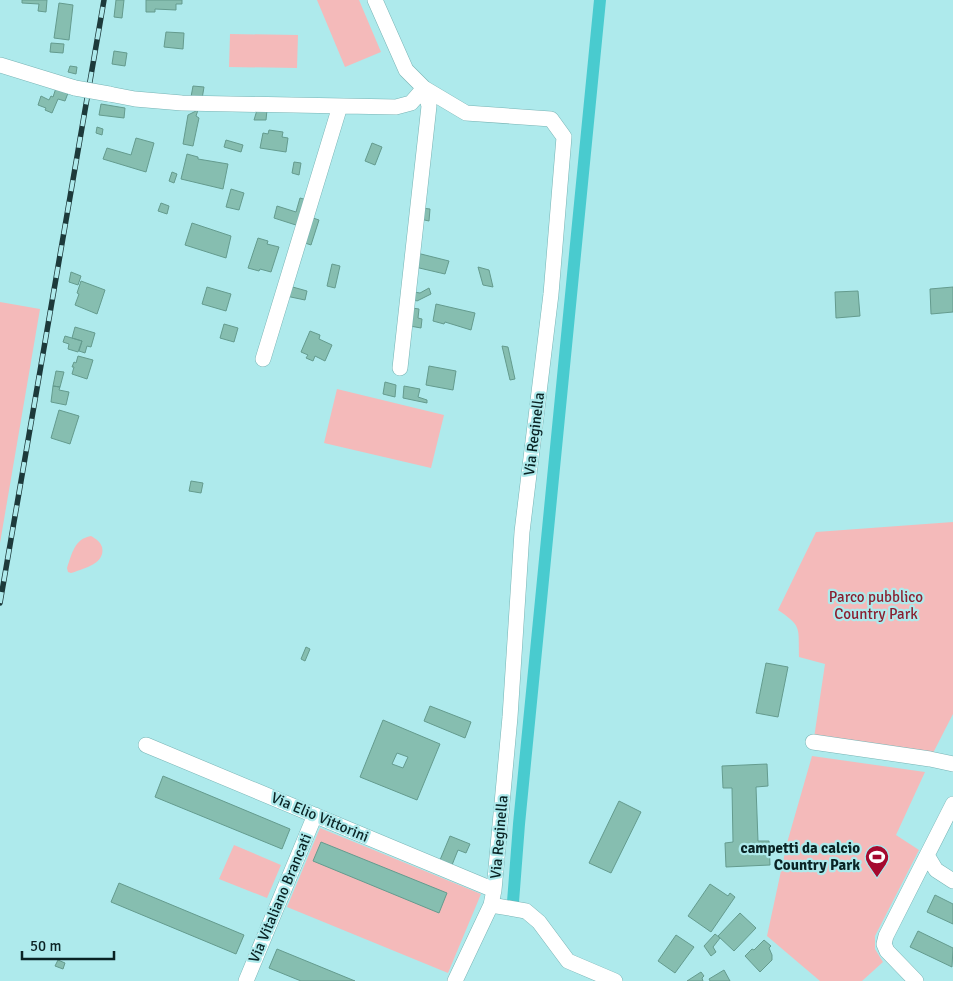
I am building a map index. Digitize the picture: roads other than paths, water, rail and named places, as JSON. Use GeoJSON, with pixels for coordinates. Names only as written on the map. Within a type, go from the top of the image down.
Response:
{"type":"FeatureCollection","features":[{"type":"Feature","properties":{"kind":"street","name":"Via Reginella"},"geometry":{"type":"LineString","coordinates":[[375,0],[406,70],[424,88],[466,113],[551,119],[564,138],[551,294],[522,532],[510,717],[494,890],[497,906],[455,981]]}},
{"type":"Feature","properties":{"kind":"street"},"geometry":{"type":"LineString","coordinates":[[0,65],[75,88],[135,99],[182,103],[396,107],[411,102],[424,88]]}},
{"type":"Feature","properties":{"kind":"street"},"geometry":{"type":"LineString","coordinates":[[400,368],[429,106],[424,88]]}},
{"type":"Feature","properties":{"kind":"street"},"geometry":{"type":"LineString","coordinates":[[263,359],[340,106]]}},
{"type":"Feature","properties":{"kind":"street"},"geometry":{"type":"LineString","coordinates":[[813,742],[953,764]]}},
{"type":"Feature","properties":{"kind":"street","name":"Via Elio Vittorini"},"geometry":{"type":"LineString","coordinates":[[146,746],[494,890]]}},
{"type":"Feature","properties":{"kind":"street"},"geometry":{"type":"LineString","coordinates":[[916,981],[887,951],[884,944],[886,936],[953,804]]}},
{"type":"Feature","properties":{"kind":"street","name":"Via Vitaliano Brancati"},"geometry":{"type":"LineString","coordinates":[[246,981],[315,815]]}},
{"type":"Feature","properties":{"kind":"street"},"geometry":{"type":"LineString","coordinates":[[927,855],[936,870],[953,880]]}},
{"type":"Feature","properties":{"kind":"street"},"geometry":{"type":"LineString","coordinates":[[497,906],[526,911],[539,922],[568,961],[615,981]]}},
{"type":"Feature","properties":{"kind":"waterway"},"geometry":{"type":"LineString","coordinates":[[513,902],[519,824],[600,0]]}},
{"type":"Feature","properties":{"kind":"railway"},"geometry":{"type":"LineString","coordinates":[[0,603],[104,0]]}},
{"type":"Feature","properties":{"kind":"place","name":"campetti da calcio Country Park"},"geometry":{"type":"Point","coordinates":[877,878]}},
{"type":"Feature","properties":{"kind":"park label","name":"Parco pubblico Country Park"},"geometry":{"type":"Point","coordinates":[876,606]}}]}
